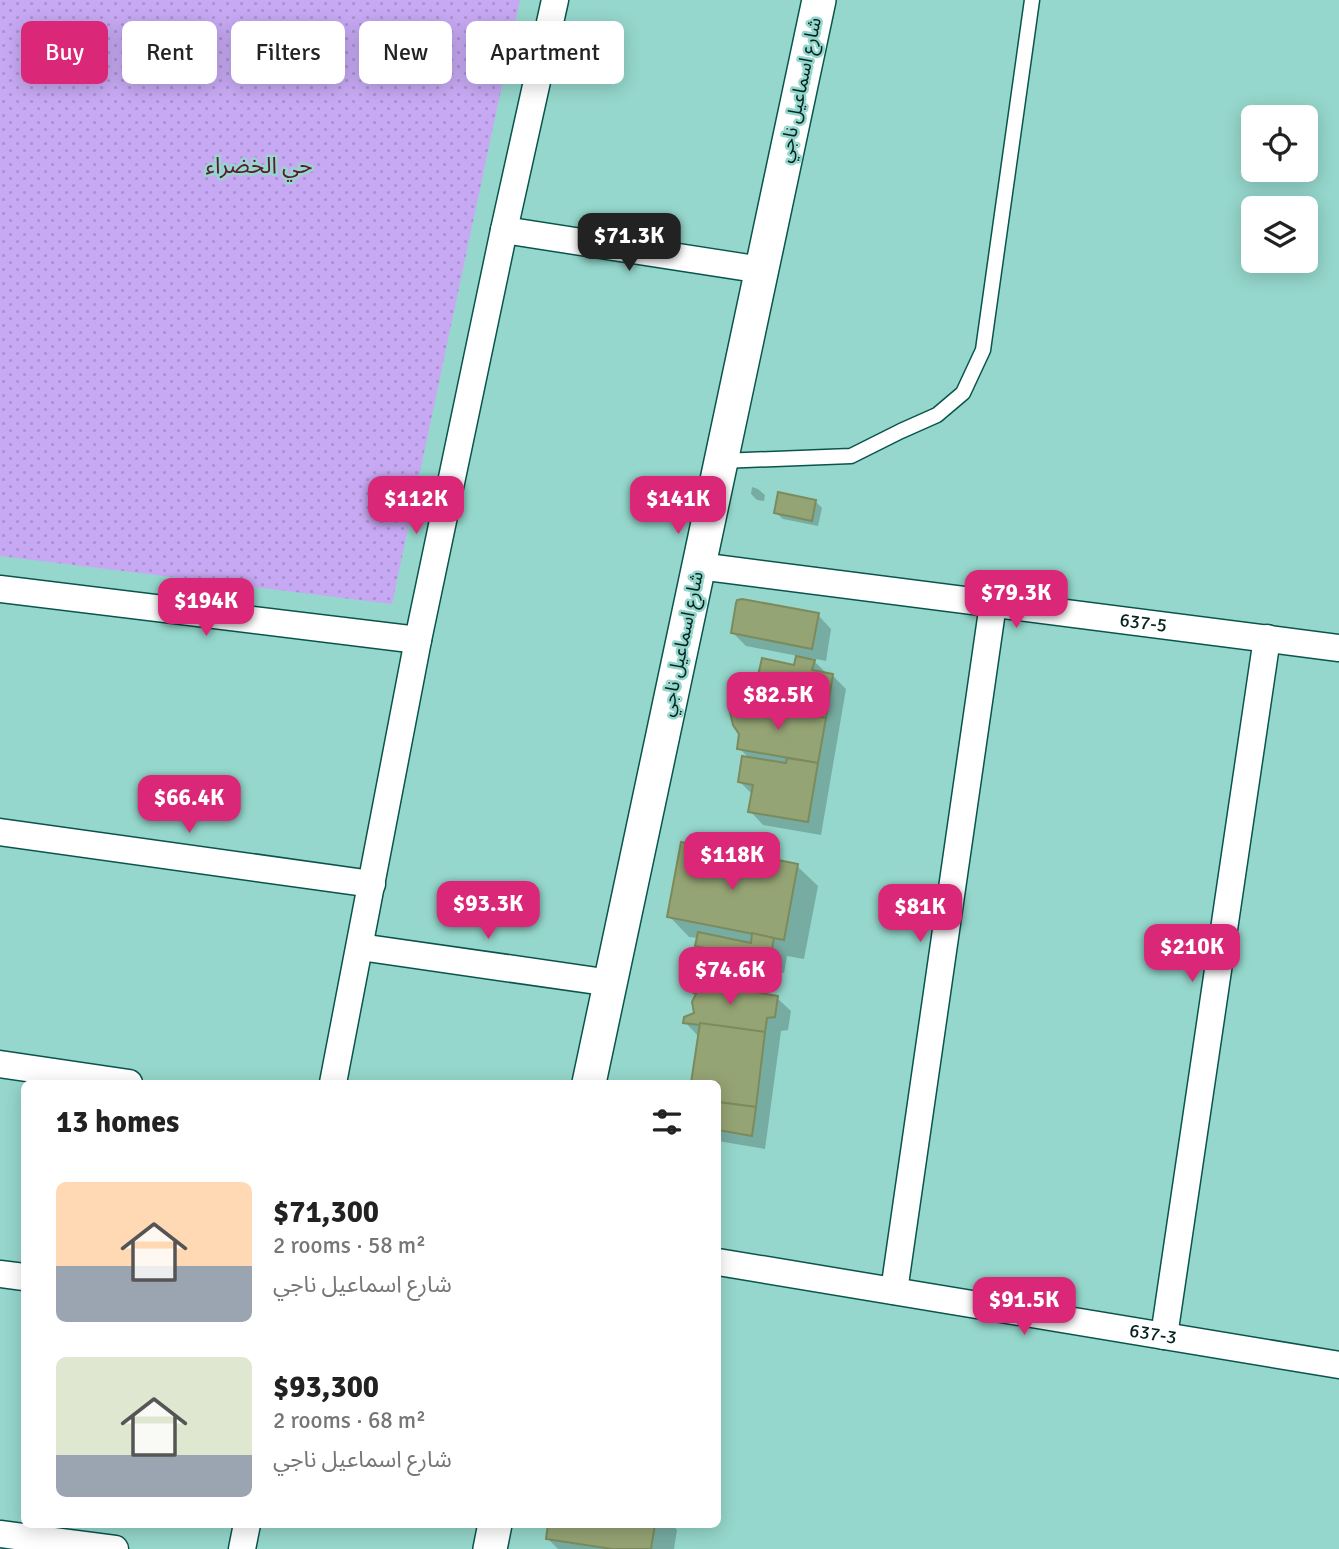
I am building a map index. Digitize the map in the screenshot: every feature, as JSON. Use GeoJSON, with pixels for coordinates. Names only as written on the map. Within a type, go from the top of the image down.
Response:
{"type":"FeatureCollection","features":[{"type":"Feature","properties":{"kind":"street"},"geometry":{"type":"LineString","coordinates":[[334,1080],[418,640],[555,0]]}},
{"type":"Feature","properties":{"kind":"street","name":"شارع اسماعيل ناجي"},"geometry":{"type":"LineString","coordinates":[[590,1080],[820,0]]}},
{"type":"Feature","properties":{"kind":"street"},"geometry":{"type":"LineString","coordinates":[[504,230],[762,270]]}},
{"type":"Feature","properties":{"kind":"street","name":"637-5"},"geometry":{"type":"LineString","coordinates":[[699,566],[1339,648]]}},
{"type":"Feature","properties":{"kind":"street"},"geometry":{"type":"LineString","coordinates":[[0,589],[418,640]]}},
{"type":"Feature","properties":{"kind":"street"},"geometry":{"type":"LineString","coordinates":[[894,1291],[993,604]]}},
{"type":"Feature","properties":{"kind":"street"},"geometry":{"type":"LineString","coordinates":[[1164,1336],[1267,638]]}},
{"type":"Feature","properties":{"kind":"street"},"geometry":{"type":"LineString","coordinates":[[0,832],[372,884]]}},
{"type":"Feature","properties":{"kind":"street"},"geometry":{"type":"LineString","coordinates":[[360,947],[611,983]]}},
{"type":"Feature","properties":{"kind":"street"},"geometry":{"type":"LineString","coordinates":[[0,1064],[109,1080]]}},
{"type":"Feature","properties":{"kind":"street","name":"637-3"},"geometry":{"type":"LineString","coordinates":[[721,1262],[1339,1365]]}},
{"type":"Feature","properties":{"kind":"street"},"geometry":{"type":"LineString","coordinates":[[0,1274],[21,1278]]}},
{"type":"Feature","properties":{"kind":"street"},"geometry":{"type":"LineString","coordinates":[[242,1549],[246,1528]]}},
{"type":"Feature","properties":{"kind":"street"},"geometry":{"type":"LineString","coordinates":[[490,1549],[494,1528]]}},
{"type":"Feature","properties":{"kind":"street"},"geometry":{"type":"LineString","coordinates":[[0,1534],[115,1549]]}},
{"type":"Feature","properties":{"kind":"lane"},"geometry":{"type":"LineString","coordinates":[[721,460],[852,456],[937,415],[963,393],[983,350],[1032,0]]}},
{"type":"Feature","properties":{"kind":"shaded area"},"geometry":{"type":"Polygon","coordinates":[[[0,0],[520,0],[516,21],[466,21],[466,84],[502,84],[392,604],[0,556],[0,0]]]}},
{"type":"Feature","properties":{"kind":"building"},"geometry":{"type":"Polygon","coordinates":[[[778,492],[816,500],[812,521],[774,513],[778,492]]]}},
{"type":"Feature","properties":{"kind":"building"},"geometry":{"type":"Polygon","coordinates":[[[742,599],[819,613],[812,649],[731,633],[736,603],[742,599]]]}},
{"type":"Feature","properties":{"kind":"building"},"geometry":{"type":"Polygon","coordinates":[[[796,656],[815,660],[812,670],[833,674],[826,718],[761,705],[765,682],[757,680],[762,658],[794,665],[796,656]]]}},
{"type":"Feature","properties":{"kind":"building"},"geometry":{"type":"Polygon","coordinates":[[[731,700],[826,718],[818,763],[737,749],[739,734],[733,725],[729,708],[731,700]]]}},
{"type":"Feature","properties":{"kind":"building"},"geometry":{"type":"Polygon","coordinates":[[[742,756],[786,763],[787,758],[818,763],[808,822],[748,812],[753,785],[738,782],[742,756]]]}},
{"type":"Feature","properties":{"kind":"building"},"geometry":{"type":"Polygon","coordinates":[[[681,842],[727,852],[726,858],[766,866],[768,858],[798,864],[784,940],[667,917],[681,842]]]}},
{"type":"Feature","properties":{"kind":"building"},"geometry":{"type":"Polygon","coordinates":[[[698,932],[751,943],[752,933],[774,938],[770,960],[695,946],[698,932]]]}},
{"type":"Feature","properties":{"kind":"building"},"geometry":{"type":"Polygon","coordinates":[[[688,980],[778,996],[775,1017],[767,1018],[765,1032],[683,1023],[684,1017],[694,1013],[692,1002],[696,994],[687,990],[688,980]]]}},
{"type":"Feature","properties":{"kind":"building"},"geometry":{"type":"Polygon","coordinates":[[[700,1023],[765,1032],[756,1107],[721,1102],[721,1080],[691,1080],[700,1023]]]}},
{"type":"Feature","properties":{"kind":"building"},"geometry":{"type":"Polygon","coordinates":[[[721,1102],[756,1107],[752,1136],[721,1131],[721,1102]]]}},
{"type":"Feature","properties":{"kind":"building"},"geometry":{"type":"Polygon","coordinates":[[[547,1528],[654,1528],[651,1549],[612,1549],[546,1539],[547,1528]]]}},
{"type":"Feature","properties":{"kind":"district","name":"حي الخضراء"},"geometry":{"type":"Point","coordinates":[259,165]}}]}
